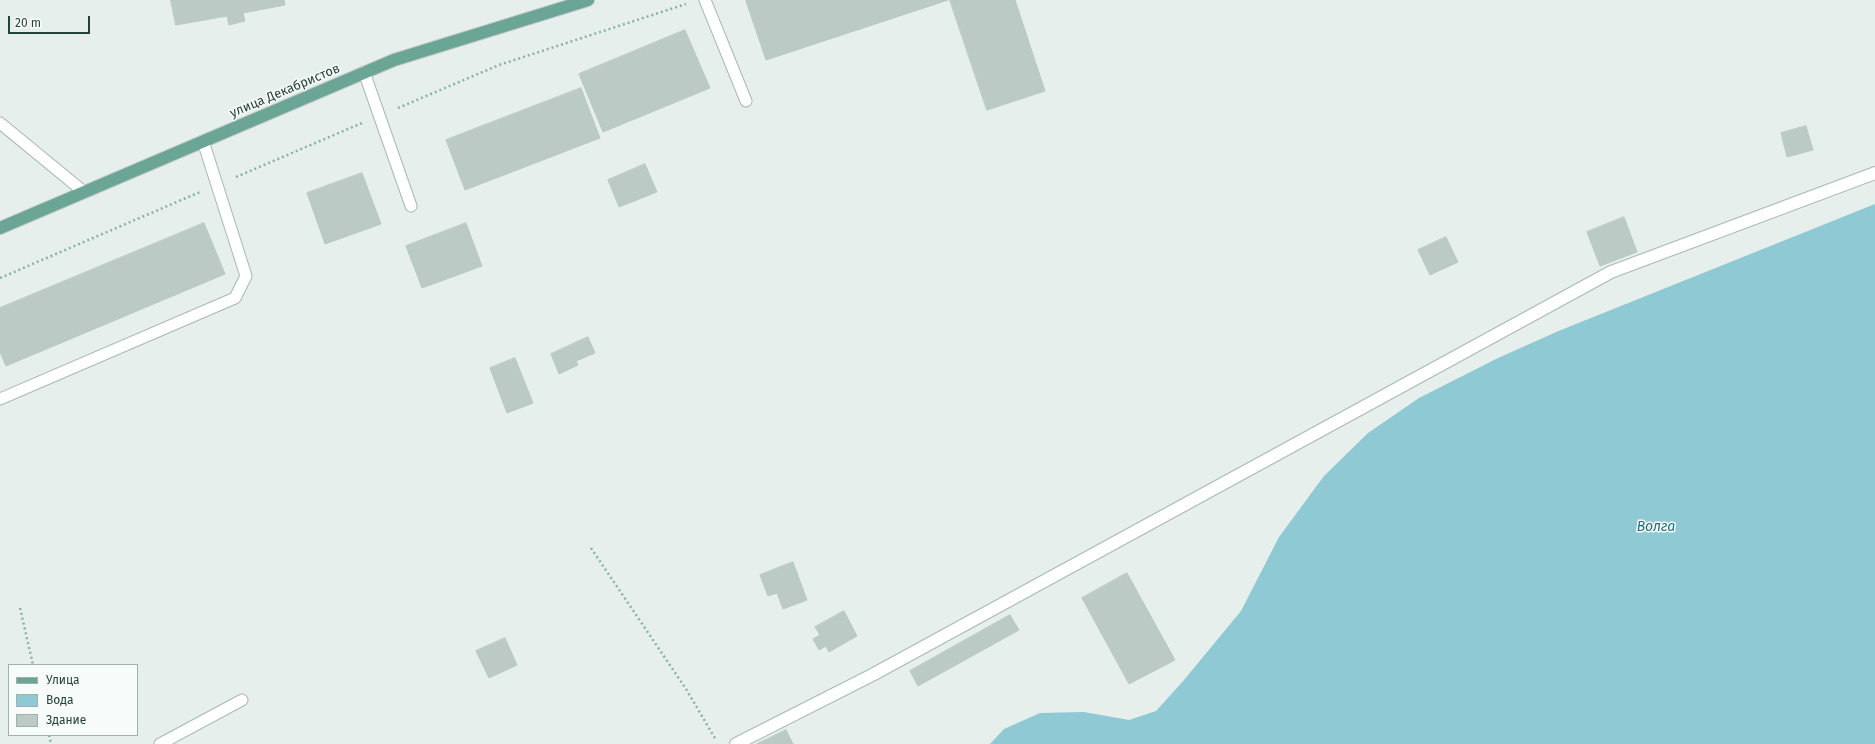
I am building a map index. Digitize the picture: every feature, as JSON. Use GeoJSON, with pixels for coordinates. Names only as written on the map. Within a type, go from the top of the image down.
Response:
{"type":"FeatureCollection","features":[{"type":"Feature","properties":{"kind":"main road","name":"улица Декабристов"},"geometry":{"type":"LineString","coordinates":[[0,228],[394,60],[588,0]]}},
{"type":"Feature","properties":{"kind":"street"},"geometry":{"type":"LineString","coordinates":[[736,744],[874,674],[1611,272],[1875,173]]}},
{"type":"Feature","properties":{"kind":"lane"},"geometry":{"type":"LineString","coordinates":[[705,0],[746,101]]}},
{"type":"Feature","properties":{"kind":"lane"},"geometry":{"type":"LineString","coordinates":[[364,72],[410,206]]}},
{"type":"Feature","properties":{"kind":"lane"},"geometry":{"type":"LineString","coordinates":[[0,122],[84,192]]}},
{"type":"Feature","properties":{"kind":"lane"},"geometry":{"type":"LineString","coordinates":[[0,399],[235,298],[246,276],[204,141]]}},
{"type":"Feature","properties":{"kind":"lane"},"geometry":{"type":"LineString","coordinates":[[160,744],[242,700]]}},
{"type":"Feature","properties":{"kind":"path"},"geometry":{"type":"LineString","coordinates":[[0,278],[500,65],[691,2]]}},
{"type":"Feature","properties":{"kind":"path"},"geometry":{"type":"LineString","coordinates":[[591,548],[686,689],[718,744]]}},
{"type":"Feature","properties":{"kind":"path"},"geometry":{"type":"LineString","coordinates":[[20,608],[33,664]]}},
{"type":"Feature","properties":{"kind":"water","name":"Волга"},"geometry":{"type":"Polygon","coordinates":[[[1875,204],[1875,744],[990,744],[1004,729],[1040,713],[1084,712],[1129,720],[1156,711],[1184,680],[1241,611],[1279,537],[1324,476],[1368,433],[1419,398],[1498,358],[1561,330],[1875,204]]]}},
{"type":"Feature","properties":{"kind":"building"},"geometry":{"type":"Polygon","coordinates":[[[171,0],[284,0],[285,5],[243,13],[245,21],[229,25],[227,16],[176,25],[171,0]]]}},
{"type":"Feature","properties":{"kind":"building"},"geometry":{"type":"Polygon","coordinates":[[[948,0],[766,60],[746,1],[948,0]]]}},
{"type":"Feature","properties":{"kind":"building"},"geometry":{"type":"Polygon","coordinates":[[[950,0],[1015,0],[1045,91],[987,110],[950,0]]]}},
{"type":"Feature","properties":{"kind":"building"},"geometry":{"type":"Polygon","coordinates":[[[685,30],[710,88],[603,132],[579,74],[685,30]]]}},
{"type":"Feature","properties":{"kind":"building"},"geometry":{"type":"Polygon","coordinates":[[[581,88],[600,138],[465,190],[446,140],[581,88]]]}},
{"type":"Feature","properties":{"kind":"building"},"geometry":{"type":"Polygon","coordinates":[[[1806,126],[1813,150],[1787,157],[1781,133],[1806,126]]]}},
{"type":"Feature","properties":{"kind":"building"},"geometry":{"type":"Polygon","coordinates":[[[645,164],[657,192],[619,207],[608,180],[645,164]]]}},
{"type":"Feature","properties":{"kind":"building"},"geometry":{"type":"Polygon","coordinates":[[[362,173],[381,224],[325,244],[307,193],[362,173]]]}},
{"type":"Feature","properties":{"kind":"building"},"geometry":{"type":"Polygon","coordinates":[[[1624,217],[1637,252],[1600,266],[1587,232],[1624,217]]]}},
{"type":"Feature","properties":{"kind":"building"},"geometry":{"type":"Polygon","coordinates":[[[204,223],[225,274],[6,366],[0,352],[0,308],[204,223]]]}},
{"type":"Feature","properties":{"kind":"building"},"geometry":{"type":"Polygon","coordinates":[[[466,223],[482,266],[422,288],[406,246],[466,223]]]}},
{"type":"Feature","properties":{"kind":"building"},"geometry":{"type":"Polygon","coordinates":[[[1446,237],[1458,262],[1430,275],[1418,250],[1446,237]]]}},
{"type":"Feature","properties":{"kind":"building"},"geometry":{"type":"Polygon","coordinates":[[[588,337],[595,353],[576,361],[578,365],[559,374],[551,354],[588,337]]]}},
{"type":"Feature","properties":{"kind":"building"},"geometry":{"type":"Polygon","coordinates":[[[515,358],[533,403],[507,413],[490,368],[515,358]]]}},
{"type":"Feature","properties":{"kind":"building"},"geometry":{"type":"Polygon","coordinates":[[[793,562],[807,600],[783,609],[777,593],[768,596],[760,575],[793,562]]]}},
{"type":"Feature","properties":{"kind":"building"},"geometry":{"type":"Polygon","coordinates":[[[1127,573],[1175,660],[1129,684],[1082,598],[1127,573]]]}},
{"type":"Feature","properties":{"kind":"building"},"geometry":{"type":"Polygon","coordinates":[[[844,611],[857,636],[829,652],[826,646],[819,650],[813,639],[820,635],[815,627],[844,611]]]}},
{"type":"Feature","properties":{"kind":"building"},"geometry":{"type":"Polygon","coordinates":[[[1010,615],[1019,630],[918,686],[910,671],[1010,615]]]}},
{"type":"Feature","properties":{"kind":"building"},"geometry":{"type":"Polygon","coordinates":[[[505,638],[517,665],[489,678],[476,651],[505,638]]]}},
{"type":"Feature","properties":{"kind":"building"},"geometry":{"type":"Polygon","coordinates":[[[786,730],[793,744],[757,744],[786,730]]]}}]}
